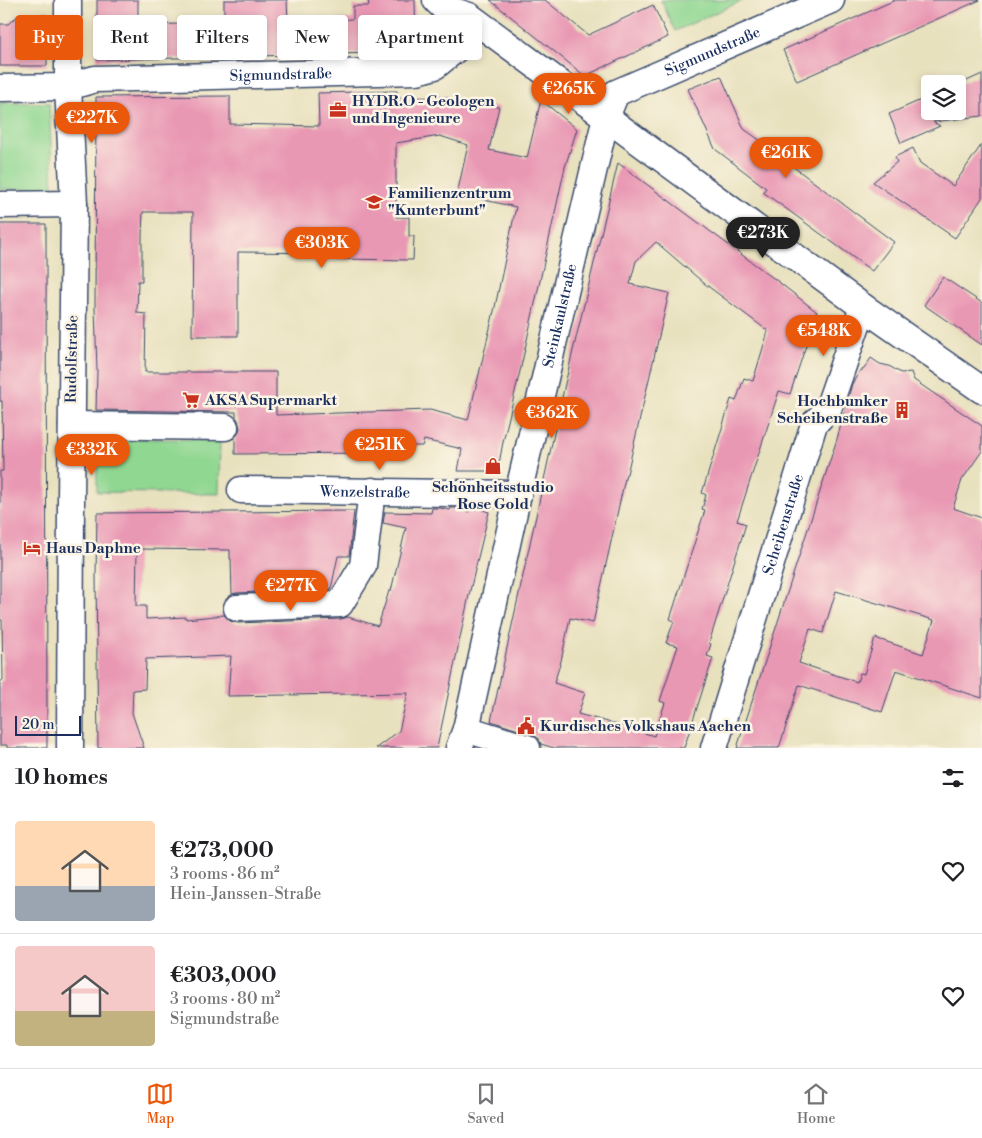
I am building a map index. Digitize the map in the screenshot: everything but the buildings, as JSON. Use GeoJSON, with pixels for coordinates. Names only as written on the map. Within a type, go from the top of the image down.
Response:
{"type":"FeatureCollection","features":[{"type":"Feature","properties":{"kind":"street","name":"Rudolfstraße"},"geometry":{"type":"LineString","coordinates":[[68,0],[68,87],[74,204],[70,748]]}},
{"type":"Feature","properties":{"kind":"street"},"geometry":{"type":"LineString","coordinates":[[436,0],[444,8],[469,13],[863,307],[982,390]]}},
{"type":"Feature","properties":{"kind":"street","name":"Sigmundstraße"},"geometry":{"type":"LineString","coordinates":[[606,117],[616,93],[832,0]]}},
{"type":"Feature","properties":{"kind":"street","name":"Sigmundstraße"},"geometry":{"type":"LineString","coordinates":[[0,88],[68,87],[95,79],[417,71],[435,66],[456,49],[469,13]]}},
{"type":"Feature","properties":{"kind":"street","name":"Steinkaulstraße"},"geometry":{"type":"LineString","coordinates":[[462,738],[606,117]]}},
{"type":"Feature","properties":{"kind":"street"},"geometry":{"type":"LineString","coordinates":[[0,205],[74,204]]}},
{"type":"Feature","properties":{"kind":"street","name":"Scheibenstraße"},"geometry":{"type":"LineString","coordinates":[[716,742],[814,424],[828,409],[863,307]]}},
{"type":"Feature","properties":{"kind":"street"},"geometry":{"type":"LineString","coordinates":[[72,424],[225,427]]}},
{"type":"Feature","properties":{"kind":"street","name":"Wenzelstraße"},"geometry":{"type":"LineString","coordinates":[[241,490],[518,494]]}},
{"type":"Feature","properties":{"kind":"street"},"geometry":{"type":"LineString","coordinates":[[237,608],[340,604],[363,566],[372,491]]}},
{"type":"Feature","properties":{"kind":"street"},"geometry":{"type":"LineString","coordinates":[[462,738],[527,748]]}},
{"type":"Feature","properties":{"kind":"green space"},"geometry":{"type":"Polygon","coordinates":[[[661,0],[744,0],[675,31],[661,0]]]}},
{"type":"Feature","properties":{"kind":"green space"},"geometry":{"type":"Polygon","coordinates":[[[0,103],[49,103],[53,189],[0,189],[0,103]]]}},
{"type":"Feature","properties":{"kind":"green space"},"geometry":{"type":"Polygon","coordinates":[[[97,438],[220,440],[219,494],[97,492],[97,438]]]}},
{"type":"Feature","properties":{"kind":"place","name":"HYDR.O - Geologen und Ingenieure"},"geometry":{"type":"Point","coordinates":[338,110]}},
{"type":"Feature","properties":{"kind":"place","name":"Familienzentrum \"Kunterbunt\""},"geometry":{"type":"Point","coordinates":[374,202]}},
{"type":"Feature","properties":{"kind":"place","name":"AKSA Supermarkt"},"geometry":{"type":"Point","coordinates":[191,400]}},
{"type":"Feature","properties":{"kind":"place","name":"Hochbunker Scheibenstraße"},"geometry":{"type":"Point","coordinates":[902,410]}},
{"type":"Feature","properties":{"kind":"place","name":"Schönheitsstudio Rose Gold"},"geometry":{"type":"Point","coordinates":[493,466]}},
{"type":"Feature","properties":{"kind":"place","name":"Haus Daphne"},"geometry":{"type":"Point","coordinates":[32,548]}},
{"type":"Feature","properties":{"kind":"place","name":"Kurdisches Volkshaus Aachen"},"geometry":{"type":"Point","coordinates":[526,726]}}]}
